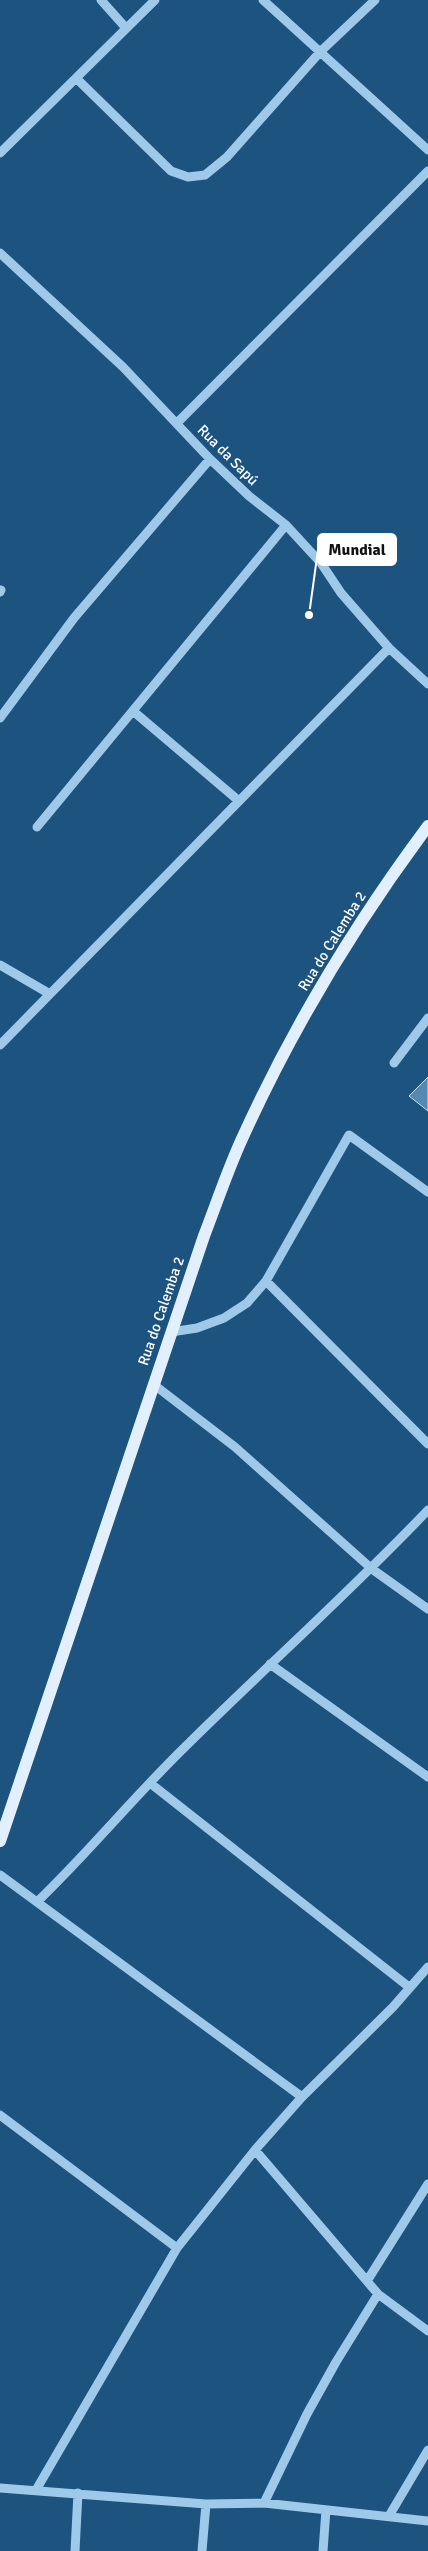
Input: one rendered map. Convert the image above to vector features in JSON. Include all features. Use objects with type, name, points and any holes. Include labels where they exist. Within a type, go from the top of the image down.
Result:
[{"type":"main road","name":"Rua do Calemba 2","points":[[0,1841],[153,1384],[204,1236],[240,1142],[294,1032],[356,928],[428,826]]},
{"type":"street","points":[[101,0],[126,28]]},
{"type":"street","points":[[0,153],[155,0]]},
{"type":"street","points":[[263,0],[428,150]]},
{"type":"street","points":[[76,78],[171,171],[188,177],[205,175],[227,157],[320,52],[375,0]]},
{"type":"street","points":[[178,423],[428,171]]},
{"type":"street","name":"Rua da Sapú","points":[[0,254],[123,367],[210,459],[249,496],[286,525],[321,563],[341,593],[389,648],[428,684]]},
{"type":"street","points":[[0,718],[74,618],[210,459]]},
{"type":"street","points":[[37,827],[286,525]]},
{"type":"street","points":[[0,1045],[389,648]]},
{"type":"street","points":[[133,711],[239,801]]},
{"type":"street","points":[[0,965],[50,994]]},
{"type":"street","points":[[394,1063],[428,1018]]},
{"type":"street","points":[[171,1332],[197,1328],[224,1318],[247,1303],[266,1281],[349,1135],[428,1192]]},
{"type":"street","points":[[266,1281],[428,1444]]},
{"type":"street","points":[[153,1384],[249,1459],[372,1569],[428,1609]]},
{"type":"street","points":[[37,1902],[72,1868],[150,1783],[270,1664],[372,1569],[428,1510]]},
{"type":"street","points":[[270,1664],[428,1777]]},
{"type":"street","points":[[150,1783],[410,1987]]},
{"type":"street","points":[[0,1875],[302,2097]]},
{"type":"street","points":[[36,2490],[177,2248],[255,2150],[302,2097],[428,1967]]},
{"type":"street","points":[[0,2116],[177,2248]]},
{"type":"street","points":[[255,2150],[378,2294],[428,2330]]},
{"type":"street","points":[[367,2281],[428,2184]]},
{"type":"street","points":[[264,2503],[307,2414],[378,2294]]},
{"type":"street","points":[[389,2516],[428,2450]]},
{"type":"street","points":[[0,2488],[206,2504],[264,2503],[428,2521]]},
{"type":"street","points":[[75,2551],[78,2493]]},
{"type":"street","points":[[202,2551],[206,2504]]},
{"type":"street","points":[[323,2551],[326,2510]]},
{"type":"building","points":[[428,1077],[428,1111],[409,1096]]},
{"type":"place","name":"Mundial","points":[[309,615]]}]
